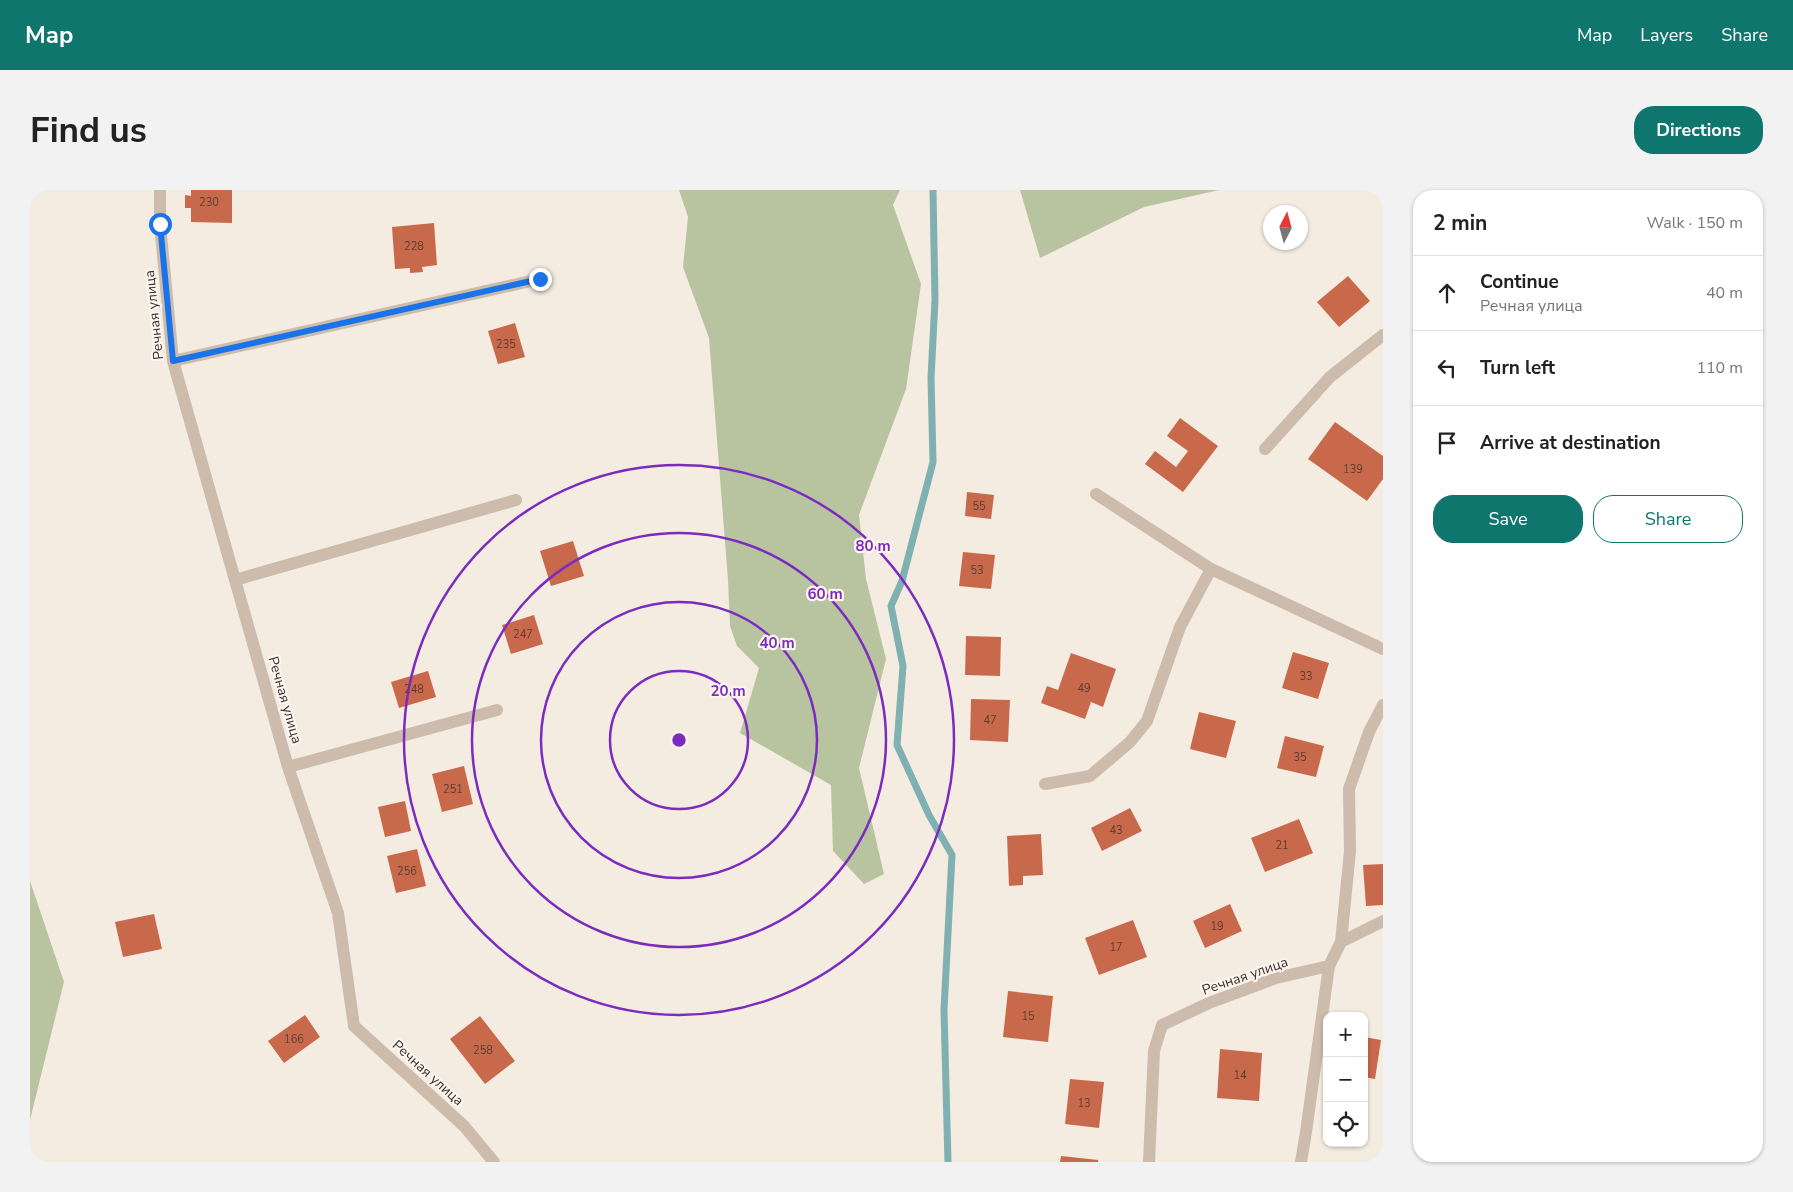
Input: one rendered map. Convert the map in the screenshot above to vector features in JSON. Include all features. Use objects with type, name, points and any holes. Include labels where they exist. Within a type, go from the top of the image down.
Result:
[{"type":"street","name":"Речная улица","points":[[160,190],[160,224],[173,361],[288,767],[338,913],[354,1026],[464,1126],[494,1162]]},
{"type":"street","points":[[173,361],[540,279]]},
{"type":"street","points":[[1265,449],[1330,377],[1383,335]]},
{"type":"street","points":[[1096,494],[1210,569],[1383,649]]},
{"type":"street","points":[[235,580],[516,500]]},
{"type":"street","points":[[1046,784],[1090,776],[1130,742],[1147,721],[1180,627],[1210,569]]},
{"type":"street","points":[[1301,1162],[1329,966],[1341,942],[1350,851],[1349,789],[1369,732],[1383,705]]},
{"type":"street","points":[[288,767],[497,710]]},
{"type":"street","points":[[1341,942],[1383,920]]},
{"type":"street","name":"Речная улица","points":[[1149,1162],[1154,1051],[1162,1025],[1208,1003],[1276,978],[1329,966]]},
{"type":"green space","points":[[679,190],[900,190],[893,205],[921,284],[906,389],[859,515],[866,579],[886,659],[859,768],[884,874],[864,884],[833,851],[831,785],[740,733],[759,668],[737,646],[730,626],[709,338],[683,267],[688,217]]},
{"type":"green space","points":[[1020,190],[1219,190],[1144,207],[1040,258]]},
{"type":"green space","points":[[30,881],[64,982],[30,1120]]},
{"type":"building","points":[[191,190],[232,190],[232,223],[191,222],[191,208],[185,208],[185,195],[191,196]]},
{"type":"building","points":[[434,223],[437,265],[422,267],[423,272],[410,273],[410,268],[395,269],[392,227]]},
{"type":"building","points":[[1348,276],[1370,301],[1339,327],[1317,302]]},
{"type":"building","points":[[515,323],[525,357],[498,364],[488,331]]},
{"type":"building","points":[[1180,418],[1218,446],[1183,492],[1145,464],[1155,451],[1176,467],[1188,451],[1167,436]]},
{"type":"building","points":[[1335,422],[1383,456],[1383,479],[1367,501],[1308,459]]},
{"type":"building","points":[[967,492],[994,495],[991,519],[965,516]]},
{"type":"building","points":[[573,541],[584,576],[551,586],[540,551]]},
{"type":"building","points":[[963,552],[995,555],[991,589],[959,586]]},
{"type":"building","points":[[534,615],[543,644],[511,654],[502,625]]},
{"type":"building","points":[[966,636],[1001,637],[1000,676],[965,675]]},
{"type":"building","points":[[1293,652],[1329,663],[1318,699],[1282,688]]},
{"type":"building","points":[[1071,653],[1116,669],[1103,707],[1091,702],[1085,719],[1041,703],[1047,686],[1058,690]]},
{"type":"building","points":[[428,671],[436,697],[399,708],[391,682]]},
{"type":"building","points":[[971,699],[1010,700],[1008,742],[970,740]]},
{"type":"building","points":[[1199,712],[1236,721],[1226,758],[1190,749]]},
{"type":"building","points":[[1285,736],[1324,746],[1316,777],[1277,768]]},
{"type":"building","points":[[464,766],[473,804],[442,812],[432,774]]},
{"type":"building","points":[[405,801],[411,831],[385,837],[378,807]]},
{"type":"building","points":[[1130,808],[1142,831],[1102,851],[1091,828]]},
{"type":"building","points":[[1299,819],[1313,853],[1265,872],[1251,838]]},
{"type":"building","points":[[1041,834],[1043,875],[1023,876],[1023,885],[1009,886],[1007,836]]},
{"type":"building","points":[[417,849],[426,886],[396,893],[387,856]]},
{"type":"building","points":[[1383,864],[1383,905],[1366,906],[1363,865]]},
{"type":"building","points":[[1230,904],[1242,931],[1205,948],[1193,921]]},
{"type":"building","points":[[154,914],[162,949],[123,957],[115,922]]},
{"type":"building","points":[[1133,920],[1147,957],[1099,975],[1085,938]]},
{"type":"building","points":[[1008,991],[1053,996],[1048,1042],[1003,1037]]},
{"type":"building","points":[[305,1015],[320,1037],[284,1063],[268,1041]]},
{"type":"building","points":[[480,1016],[515,1061],[485,1084],[450,1039]]},
{"type":"building","points":[[1368,1038],[1381,1040],[1375,1079],[1368,1078]]},
{"type":"building","points":[[1220,1049],[1262,1053],[1259,1101],[1217,1098]]},
{"type":"building","points":[[1070,1079],[1104,1082],[1099,1128],[1065,1124]]},
{"type":"building","points":[[1061,1156],[1098,1160],[1098,1162],[1060,1162]]},
{"type":"waterway","points":[[933,190],[935,300],[931,378],[933,462],[902,581],[891,606],[903,666],[897,745],[929,815],[952,855],[944,1010],[948,1162]]},
{"type":"route","points":[[160,224],[173,361],[540,279]]}]
